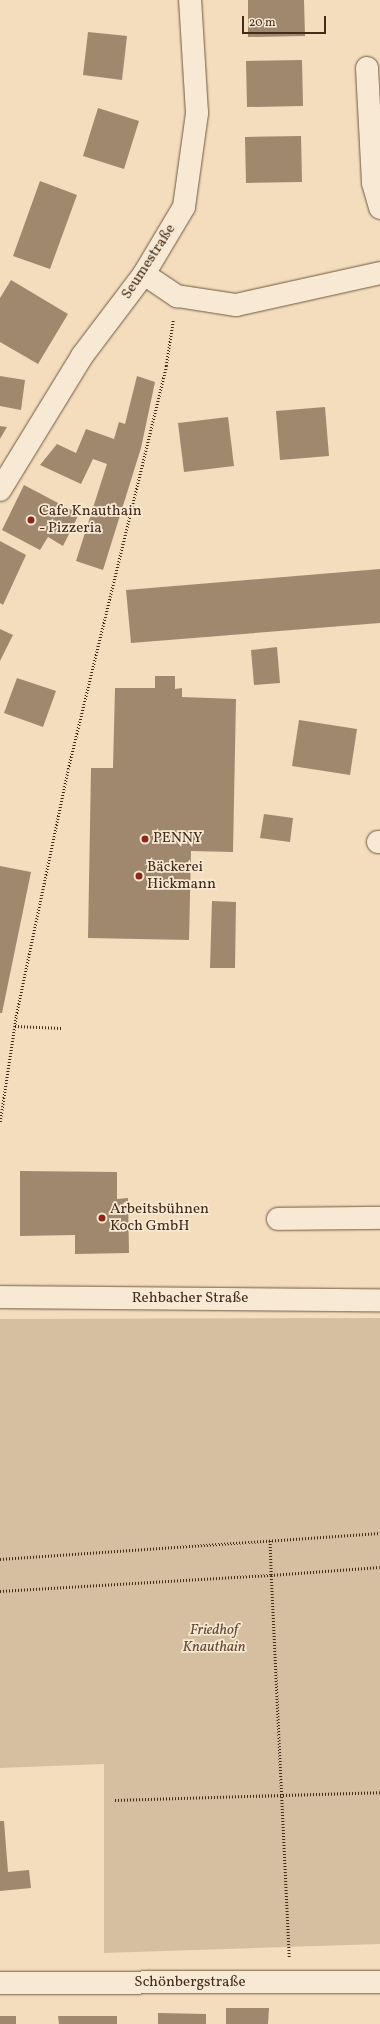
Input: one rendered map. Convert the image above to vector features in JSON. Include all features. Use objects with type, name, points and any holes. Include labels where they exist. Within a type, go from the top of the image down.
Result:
[{"type":"street","name":"Seumestraße","points":[[0,490],[82,356],[144,274],[184,206],[197,113],[190,0]]},
{"type":"street","points":[[367,68],[373,183],[380,208]]},
{"type":"street","points":[[144,274],[177,296],[236,305],[380,273]]},
{"type":"street","points":[[278,1219],[380,1218]]},
{"type":"street","name":"Rehbacher Straße","points":[[0,1297],[380,1300]]},
{"type":"street","name":"Schönbergstraße","points":[[0,1983],[380,1982]]},
{"type":"path","points":[[0,1122],[14,1026],[68,769],[166,366],[177,296]]},
{"type":"path","points":[[14,1026],[62,1028]]},
{"type":"path","points":[[0,1559],[380,1533]]},
{"type":"path","points":[[270,1540],[290,1982]]},
{"type":"path","points":[[0,1591],[380,1567]]},
{"type":"path","points":[[115,1800],[380,1792]]},
{"type":"green space","name":"Friedhof Knauthain","points":[[380,1318],[380,1944],[104,1953],[104,1764],[0,1768],[0,1319]]},
{"type":"building","points":[[248,0],[304,0],[305,36],[248,37]]},
{"type":"building","points":[[88,32],[127,36],[122,80],[83,75]]},
{"type":"building","points":[[302,60],[303,106],[247,107],[246,61]]},
{"type":"building","points":[[98,108],[139,121],[124,169],[83,156]]},
{"type":"building","points":[[301,136],[302,182],[246,183],[245,137]]},
{"type":"building","points":[[40,181],[77,195],[50,269],[13,256]]},
{"type":"building","points":[[11,280],[68,314],[38,364],[0,342],[0,298]]},
{"type":"building","points":[[0,376],[25,380],[21,410],[0,406]]},
{"type":"building","points":[[137,376],[155,382],[141,448],[103,570],[76,561],[107,464],[93,459],[81,484],[40,465],[57,444],[76,453],[86,429],[114,439],[119,422],[125,424]]},
{"type":"building","points":[[325,407],[329,456],[280,460],[276,411]]},
{"type":"building","points":[[228,417],[234,466],[184,472],[178,423]]},
{"type":"building","points":[[0,426],[7,427],[0,439]]},
{"type":"building","points":[[24,485],[79,514],[63,546],[48,537],[40,550],[2,530]]},
{"type":"building","points":[[0,541],[26,555],[3,605],[0,603]]},
{"type":"building","points":[[380,569],[380,623],[131,643],[126,590]]},
{"type":"building","points":[[0,629],[13,635],[0,661]]},
{"type":"building","points":[[277,647],[280,683],[254,685],[251,650]]},
{"type":"building","points":[[155,676],[175,676],[175,689],[182,688],[182,697],[236,699],[233,852],[191,851],[189,940],[88,938],[91,768],[113,768],[115,688],[155,688]]},
{"type":"building","points":[[17,678],[56,691],[43,727],[4,713]]},
{"type":"building","points":[[299,720],[357,729],[350,775],[292,766]]},
{"type":"building","points":[[264,814],[293,818],[290,842],[260,838]]},
{"type":"building","points":[[0,866],[31,872],[2,1013],[0,1013]]},
{"type":"building","points":[[212,901],[236,902],[235,968],[210,968]]},
{"type":"building","points":[[20,1171],[117,1172],[117,1199],[128,1198],[129,1253],[75,1254],[75,1235],[20,1236]]},
{"type":"building","points":[[0,1821],[4,1821],[8,1872],[29,1870],[31,1888],[0,1891]]},
{"type":"building","points":[[226,2008],[269,2008],[268,2024],[226,2024]]},
{"type":"building","points":[[158,2013],[206,2014],[206,2024],[158,2024]]},
{"type":"building","points":[[0,2016],[16,2016],[16,2024],[0,2024]]},
{"type":"building","points":[[58,2016],[117,2016],[117,2024],[59,2024]]},
{"type":"place","name":"Cafe Knauthain - Pizzeria","points":[[31,520]]},
{"type":"place","name":"PENNY","points":[[145,839]]},
{"type":"place","name":"Bäckerei Hickmann","points":[[139,876]]},
{"type":"place","name":"Arbeitsbühnen Koch GmbH","points":[[102,1218]]}]
